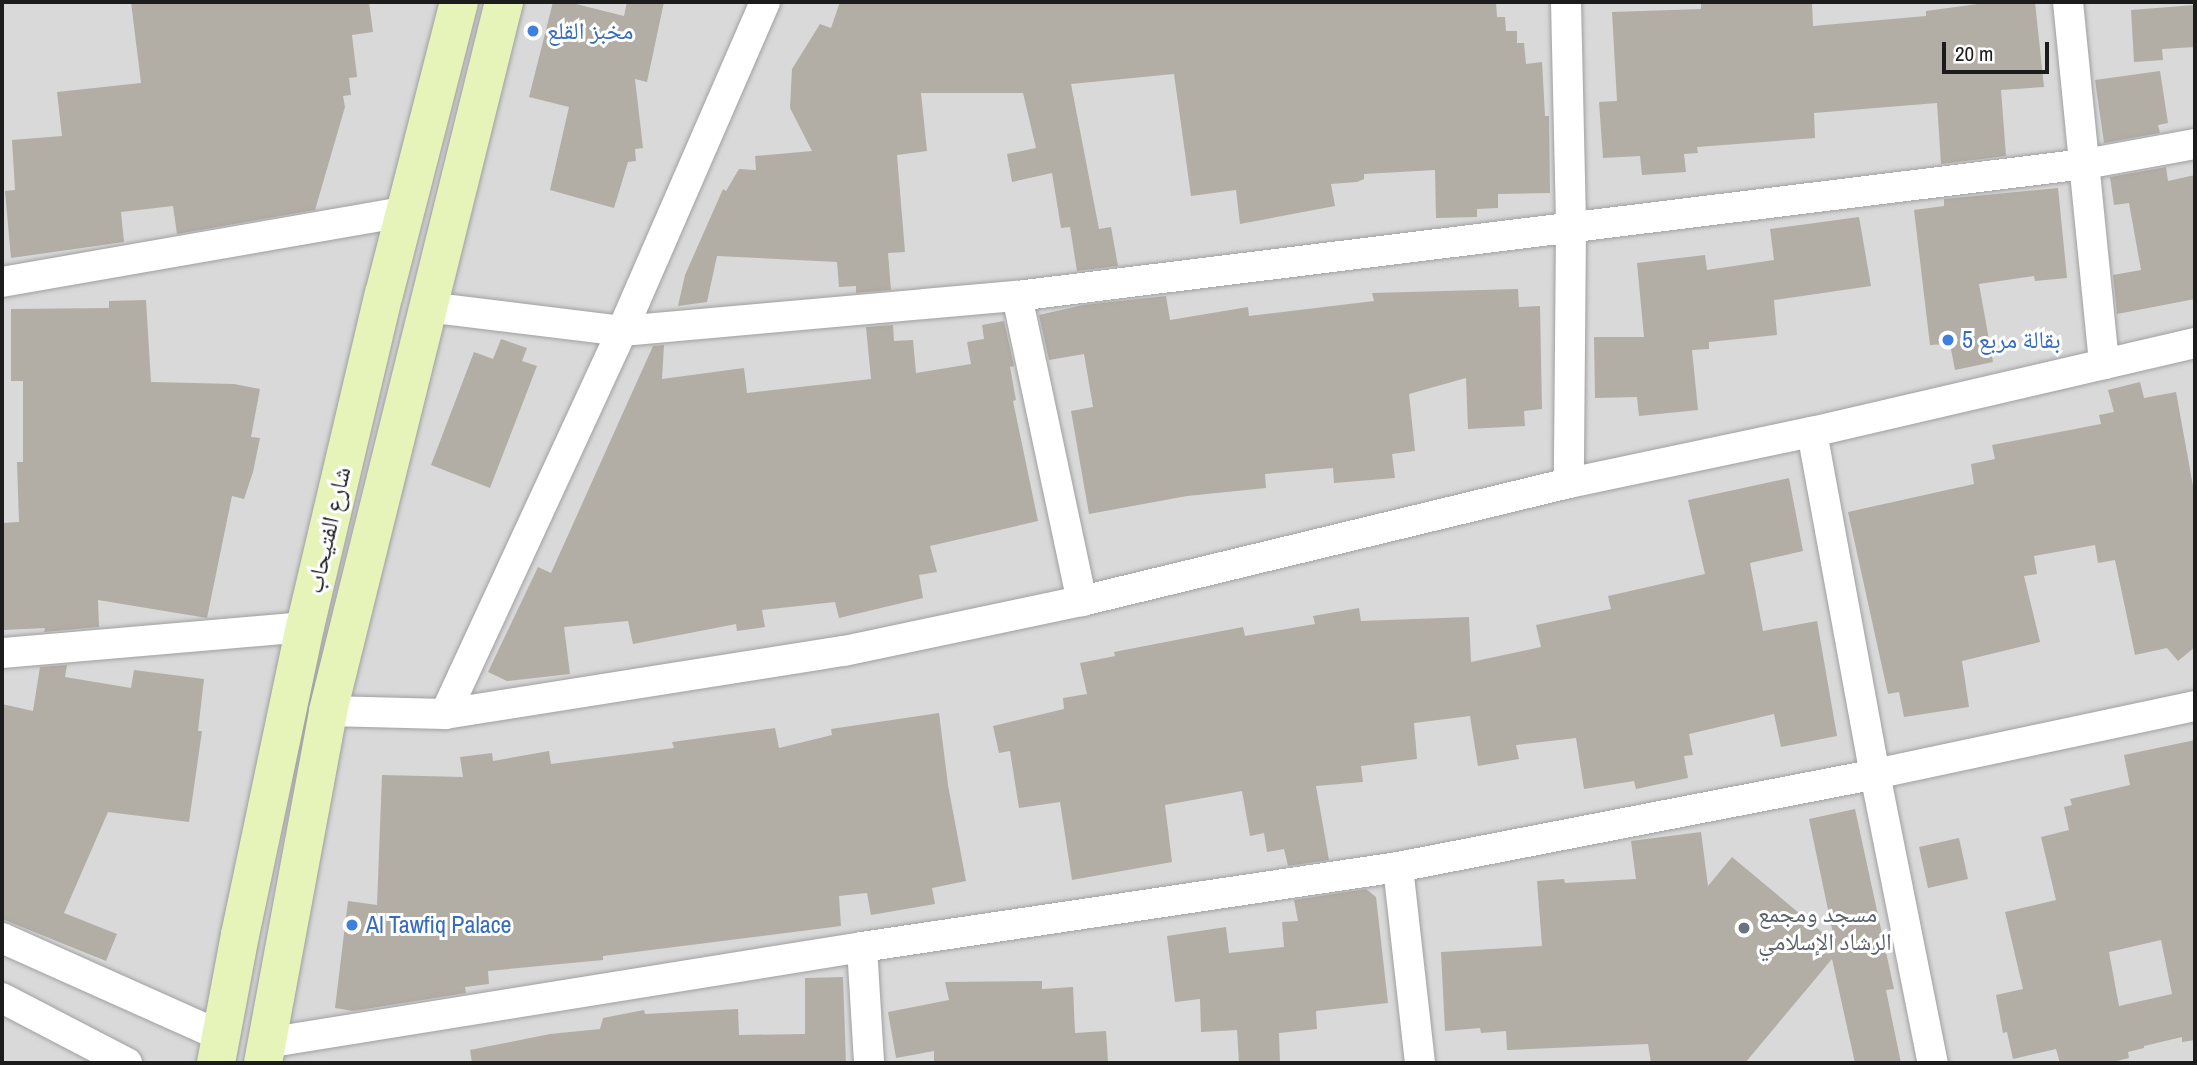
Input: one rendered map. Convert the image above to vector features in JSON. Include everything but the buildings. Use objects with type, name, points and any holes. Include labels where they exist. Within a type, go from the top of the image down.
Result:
[{"type":"main road","name":"شارع الفتيحاب","points":[[218,1050],[305,627],[405,212],[459,2]]},
{"type":"main road","name":"شارع الفتيحاب","points":[[264,1053],[328,711],[504,2]]},
{"type":"street","points":[[445,714],[622,331],[765,2]]},
{"type":"street","points":[[1566,2],[1571,229],[1569,483]]},
{"type":"street","points":[[2068,2],[2104,364]]},
{"type":"street","points":[[427,307],[622,331],[1017,296],[2085,164],[2195,144]]},
{"type":"street","points":[[2,282],[405,212]]},
{"type":"street","points":[[1017,296],[1082,601]]},
{"type":"street","points":[[328,711],[445,714],[844,651],[1082,601],[1569,483],[1812,432],[2195,343]]},
{"type":"street","points":[[1812,432],[1875,774],[1933,1063]]},
{"type":"street","points":[[2,653],[305,627]]},
{"type":"street","points":[[264,1053],[862,947],[1398,867],[1875,774],[2195,706]]},
{"type":"street","points":[[1398,867],[1420,1063]]},
{"type":"street","points":[[2,938],[218,1050]]},
{"type":"street","points":[[862,947],[869,1063]]},
{"type":"street","points":[[2,998],[127,1063]]},
{"type":"shaded area","points":[[2,2],[2195,2],[2195,1063],[2,1063]]},
{"type":"place","name":"مخبز القلع","points":[[533,31]]},
{"type":"place","name":"بقالة مربع 5","points":[[1948,340]]},
{"type":"place","name":"Al Tawfiq Palace","points":[[352,925]]},
{"type":"place","name":"مسجد ومجمع الرشاد الإسلامي","points":[[1744,928]]}]
